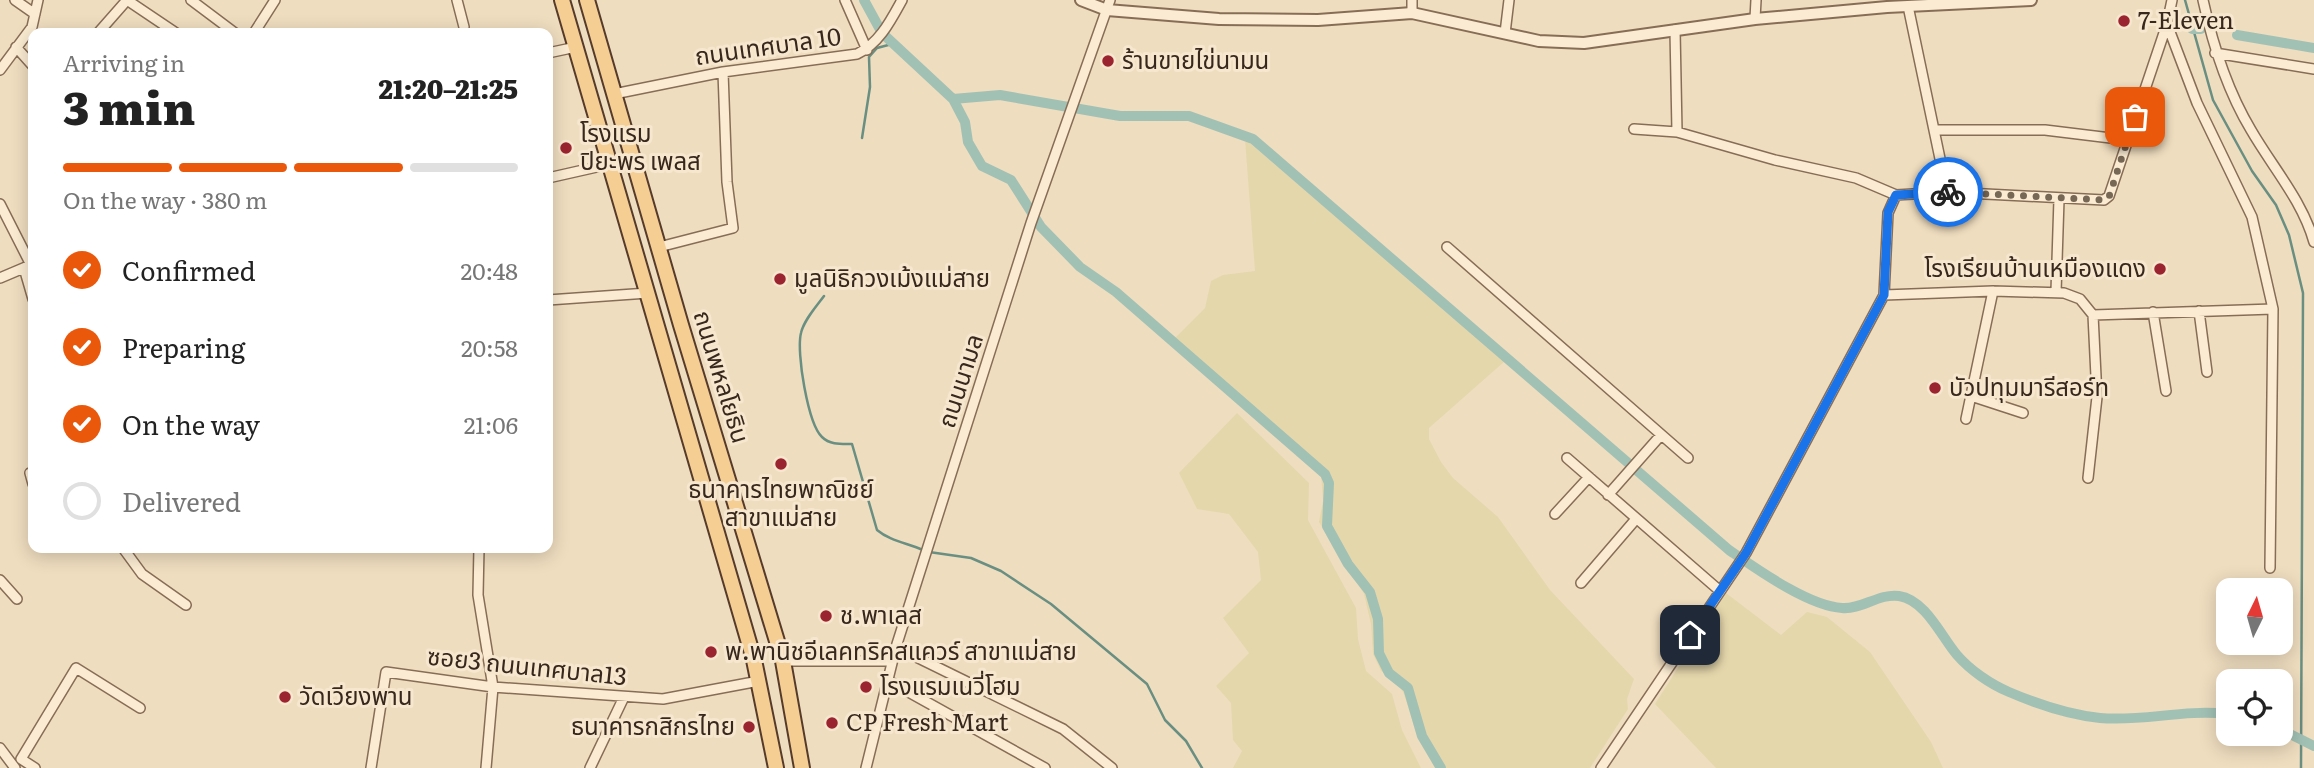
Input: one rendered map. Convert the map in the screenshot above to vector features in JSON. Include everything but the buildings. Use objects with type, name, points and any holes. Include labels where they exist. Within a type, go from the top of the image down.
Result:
[{"type":"main road","name":"ถนนพหลโยธิน","points":[[562,0],[759,681],[776,768]]},
{"type":"main road","name":"ถนนพหลโยธิน","points":[[587,0],[783,661],[802,768]]},
{"type":"main road","points":[[637,253],[659,247]]},
{"type":"main road","points":[[648,293],[670,287]]},
{"type":"street","points":[[15,0],[35,14]]},
{"type":"street","points":[[32,28],[38,0]]},
{"type":"street","points":[[102,28],[127,0],[169,28]]},
{"type":"street","points":[[191,0],[228,28]]},
{"type":"street","points":[[257,28],[275,0]]},
{"type":"street","points":[[457,0],[464,27]]},
{"type":"street","points":[[845,0],[870,46]]},
{"type":"street","name":"ถนนเทศบาล 10","points":[[614,94],[723,72],[857,54],[870,46],[880,35],[902,0]]},
{"type":"street","points":[[1081,0],[1220,19],[1318,20],[1412,13],[1539,41],[1584,43],[1887,4],[1908,6],[2031,0]]},
{"type":"street","points":[[1412,0],[1412,13]]},
{"type":"street","points":[[1505,33],[1509,0]]},
{"type":"street","points":[[1755,19],[1756,0]]},
{"type":"street","points":[[1633,129],[1677,132],[1775,160],[1856,178],[1896,195],[1947,192],[2094,202],[2109,197],[2167,24],[2172,0]]},
{"type":"street","points":[[2203,0],[2215,53],[2250,129],[2301,207],[2314,240]]},
{"type":"street","name":"ถนนนามล","points":[[866,768],[896,647],[1031,223],[1070,105],[1109,5]]},
{"type":"street","points":[[1908,6],[1947,192]]},
{"type":"street","points":[[2167,24],[2197,103],[2252,217],[2273,309],[2270,568]]},
{"type":"street","points":[[1675,30],[1677,132]]},
{"type":"street","points":[[0,70],[28,33]]},
{"type":"street","points":[[16,47],[28,60]]},
{"type":"street","points":[[553,52],[576,47]]},
{"type":"street","points":[[2215,53],[2314,69]]},
{"type":"street","points":[[659,247],[733,228],[727,182],[723,72]]},
{"type":"street","points":[[1935,130],[2045,130],[2127,139]]},
{"type":"street","points":[[553,176],[610,164]]},
{"type":"street","points":[[1601,768],[1746,553],[1884,295],[1888,212],[1896,195]]},
{"type":"street","points":[[2056,292],[2059,199]]},
{"type":"street","points":[[0,204],[28,264]]},
{"type":"street","points":[[1447,247],[1688,458]]},
{"type":"street","points":[[0,278],[28,266]]},
{"type":"street","points":[[1966,419],[1993,291]]},
{"type":"street","points":[[1884,295],[2056,292],[2080,299],[2093,315],[2097,397],[2088,478]]},
{"type":"street","points":[[553,300],[648,293]]},
{"type":"street","points":[[2093,315],[2273,309]]},
{"type":"street","points":[[2199,311],[2207,372]]},
{"type":"street","points":[[2153,312],[2165,391]]},
{"type":"street","points":[[1970,396],[2023,413]]},
{"type":"street","points":[[1608,495],[1661,435]]},
{"type":"street","points":[[1567,458],[1720,591]]},
{"type":"street","points":[[1555,514],[1589,477]]},
{"type":"street","points":[[1581,583],[1636,519]]},
{"type":"street","points":[[127,553],[142,574],[186,605]]},
{"type":"street","points":[[479,553],[478,595],[493,687],[486,768]]},
{"type":"street","points":[[0,580],[17,599]]},
{"type":"street","points":[[896,647],[1063,729],[1112,768]]},
{"type":"street","points":[[783,661],[892,661]]},
{"type":"street","points":[[35,768],[21,759],[76,668],[140,708]]},
{"type":"street","name":"ซอย3 ถนนเทศบาล13","points":[[370,768],[386,672],[493,687],[663,699],[759,681]]},
{"type":"street","points":[[887,680],[1045,768]]},
{"type":"street","points":[[590,768],[624,697]]},
{"type":"street","points":[[0,748],[15,768]]},
{"type":"shaded area","points":[[1245,139],[1505,361],[1429,428],[1429,439],[1453,478],[1498,517],[1550,590],[1634,679],[1627,699],[1628,709],[1590,768],[1435,768],[1418,738],[1404,694],[1395,678],[1381,671],[1373,654],[1371,624],[1364,594],[1319,522],[1323,501],[1321,473],[1254,408],[1174,339],[1205,308],[1211,281],[1223,275],[1255,271]]},
{"type":"shaded area","points":[[1237,413],[1309,483],[1308,520],[1356,608],[1358,639],[1366,671],[1392,694],[1402,730],[1421,768],[1233,768],[1242,751],[1233,740],[1231,703],[1216,686],[1249,653],[1223,618],[1261,580],[1258,552],[1229,514],[1197,509],[1179,473]]},
{"type":"shaded area","points":[[1726,593],[1781,635],[1807,612],[1827,617],[1870,652],[1931,742],[1943,768],[1716,768],[1655,704]]},
{"type":"waterway","points":[[864,0],[882,33],[953,99],[965,122],[968,142],[982,166],[1011,180],[1041,227],[1080,267],[1116,292],[1325,474],[1329,483],[1327,526],[1348,564],[1370,592],[1378,619],[1379,653],[1389,673],[1408,688],[1422,736],[1441,768]]},
{"type":"waterway","points":[[2185,0],[2213,100],[2252,171],[2276,205],[2289,235],[2303,293],[2301,768]]},
{"type":"waterway","points":[[2192,29],[2201,29]]},
{"type":"waterway","points":[[2237,35],[2314,48]]},
{"type":"waterway","points":[[862,138],[870,87],[869,57],[877,48],[892,44]]},
{"type":"waterway","points":[[953,99],[1000,95],[1120,116],[1189,116],[1253,139],[1729,550],[1783,585],[1814,601],[1842,608],[1856,607],[1892,596],[1909,599],[1925,612],[1957,655],[1974,671],[2002,689],[2054,708],[2089,717],[2116,719],[2216,713]]},
{"type":"waterway","points":[[824,296],[805,323],[800,342],[804,387],[812,418],[825,440],[836,444],[852,444],[877,530],[923,550]]},
{"type":"waterway","points":[[929,552],[971,558],[1001,571],[1051,604],[1147,684],[1165,720],[1186,741],[1202,768]]},
{"type":"waterway","points":[[2293,736],[2314,746]]},
{"type":"way so far","points":[[1948,192],[2094,202],[2104,200],[2109,197],[2135,117]]},
{"type":"place","name":"7-Eleven","points":[[2124,21]]},
{"type":"place","name":"ร้านขายไข่นามน","points":[[1108,61]]},
{"type":"place","name":"โรงแรม ปิยะพร เพลส","points":[[566,148]]},
{"type":"place","name":"โรงเรียนบ้านเหมืองแดง","points":[[2160,269]]},
{"type":"place","name":"มูลนิธิกวงเม้งแม่สาย","points":[[780,279]]},
{"type":"place","name":"บัวปทุมมารีสอร์ท","points":[[1935,388]]},
{"type":"place","name":"ธนาคารไทยพาณิชย์ สาขาแม่สาย","points":[[781,464]]},
{"type":"place","name":"ช.พาเลส","points":[[826,616]]},
{"type":"place","name":"พ.พานิชอีเลคทริคสแควร์ สาขาแม่สาย","points":[[711,652]]},
{"type":"place","name":"โรงแรมเนวี่โฮม","points":[[866,687]]},
{"type":"place","name":"วัดเวียงพาน","points":[[285,697]]},
{"type":"place","name":"CP Fresh Mart","points":[[832,723]]},
{"type":"place","name":"ธนาคารกสิกรไทย","points":[[749,727]]},
{"type":"route","points":[[1690,635],[1746,553],[1884,295],[1888,212],[1896,195],[1948,192]]}]
